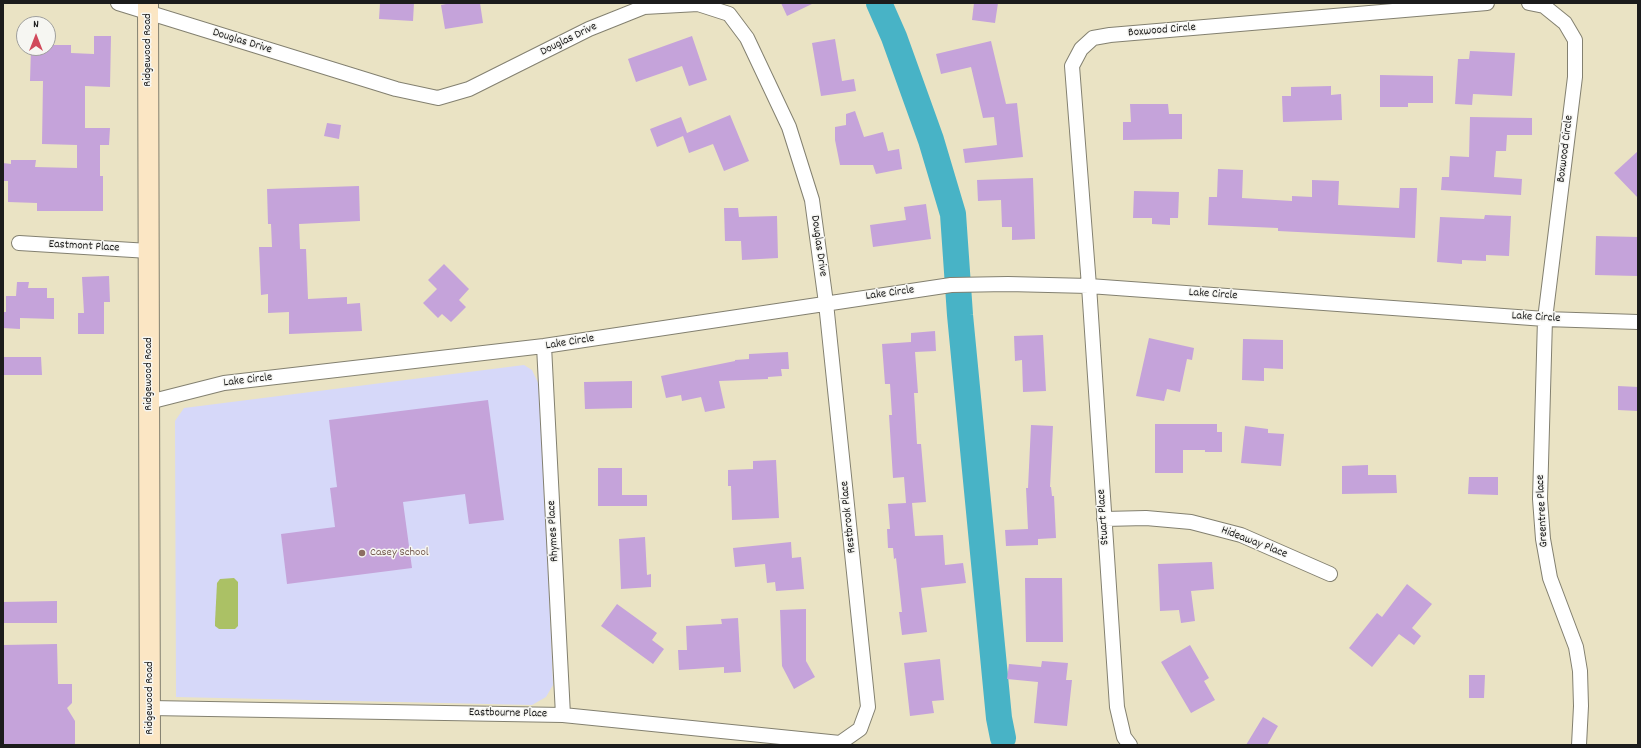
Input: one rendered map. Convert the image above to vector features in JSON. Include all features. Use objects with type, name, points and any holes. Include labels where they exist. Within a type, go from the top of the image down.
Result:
[{"type":"street","name":"Douglas Drive","points":[[118,3],[148,8],[396,89],[438,98],[469,89],[589,29],[644,7],[698,4],[729,14],[747,38],[789,127],[812,200],[826,303]]},
{"type":"street","name":"Boxwood Circle","points":[[1089,286],[1072,66],[1081,49],[1093,38],[1110,35],[1487,3]]},
{"type":"street","name":"Boxwood Circle","points":[[1529,3],[1544,6],[1565,23],[1575,40],[1574,77],[1545,319]]},
{"type":"street","name":"Ridgewood Road","points":[[148,8],[150,251],[150,745]]},
{"type":"street","name":"Eastmont Place","points":[[19,243],[150,251]]},
{"type":"street","name":"Lake Circle","points":[[149,402],[224,383],[544,346],[951,285],[1089,286],[1545,319],[1638,322]]},
{"type":"street","name":"Stuart Place","points":[[1089,286],[1117,707],[1124,736],[1130,745]]},
{"type":"street","name":"Restbrook Place","points":[[826,303],[868,708],[860,729]]},
{"type":"street","name":"Greentree Place","points":[[1545,319],[1540,499],[1543,539],[1550,578],[1576,647],[1580,671],[1581,706],[1579,745]]},
{"type":"street","name":"Rhymes Place","points":[[544,346],[563,715]]},
{"type":"street","name":"Hideaway Place","points":[[1104,519],[1146,518],[1191,522],[1241,535],[1330,574]]},
{"type":"street","name":"Eastbourne Place","points":[[150,708],[563,715],[840,743],[860,729]]},
{"type":"shaded area","name":"Casey School","points":[[524,365],[532,370],[541,389],[553,685],[546,697],[532,705],[176,697],[175,421],[184,408]]},
{"type":"green space","points":[[234,578],[238,582],[238,626],[235,629],[219,629],[215,626],[217,583],[220,579]]},
{"type":"building","points":[[380,3],[414,3],[413,21],[379,19]]},
{"type":"building","points":[[451,3],[480,3],[483,23],[445,29],[441,5]]},
{"type":"building","points":[[781,3],[814,3],[787,16]]},
{"type":"building","points":[[974,3],[998,3],[995,23],[972,20]]},
{"type":"building","points":[[94,36],[111,36],[110,87],[85,86],[85,128],[110,128],[109,145],[100,145],[100,176],[103,176],[103,211],[37,211],[37,203],[8,202],[8,181],[3,181],[3,163],[11,164],[11,160],[36,160],[35,167],[77,168],[77,145],[42,144],[43,81],[30,81],[31,56],[56,56],[56,45],[71,45],[71,53],[94,54]]},
{"type":"building","points":[[692,36],[707,80],[689,86],[682,66],[636,82],[628,59]]},
{"type":"building","points":[[835,39],[842,81],[854,79],[856,91],[821,96],[812,43]]},
{"type":"building","points":[[991,41],[1006,104],[1017,103],[1023,157],[965,163],[963,149],[997,145],[994,117],[983,118],[971,67],[941,74],[936,54]]},
{"type":"building","points":[[1470,51],[1515,53],[1512,96],[1473,94],[1472,105],[1455,104],[1458,59],[1469,59]]},
{"type":"building","points":[[1380,75],[1433,76],[1433,103],[1408,103],[1408,107],[1380,107]]},
{"type":"building","points":[[1331,86],[1331,95],[1341,94],[1342,120],[1283,122],[1282,96],[1291,96],[1291,87]]},
{"type":"building","points":[[1130,104],[1168,104],[1169,114],[1182,114],[1182,139],[1123,140],[1123,122],[1131,122]]},
{"type":"building","points":[[855,111],[864,137],[883,132],[888,151],[899,149],[902,169],[876,174],[873,165],[840,165],[835,140],[835,127],[846,125],[846,114]]},
{"type":"building","points":[[730,115],[749,161],[724,171],[713,144],[689,153],[683,136],[657,147],[650,129],[681,117],[687,133]]},
{"type":"building","points":[[1470,117],[1532,118],[1532,135],[1507,135],[1506,151],[1496,151],[1494,177],[1522,179],[1521,195],[1441,190],[1442,177],[1449,177],[1450,156],[1469,157]]},
{"type":"building","points":[[327,123],[341,125],[339,139],[324,136]]},
{"type":"building","points":[[1638,151],[1638,198],[1614,173]]},
{"type":"building","points":[[1218,169],[1243,170],[1242,198],[1292,201],[1292,196],[1312,197],[1312,180],[1339,181],[1338,205],[1399,208],[1400,188],[1417,188],[1415,238],[1278,231],[1278,228],[1208,225],[1209,197],[1217,197]]},
{"type":"building","points":[[1033,178],[1035,239],[1012,240],[1012,227],[1002,227],[1001,200],[978,201],[977,180]]},
{"type":"building","points":[[359,186],[360,221],[299,224],[300,249],[306,249],[308,299],[347,297],[347,304],[360,303],[362,331],[289,334],[289,312],[268,313],[268,294],[261,295],[259,247],[272,247],[271,224],[268,224],[267,189]]},
{"type":"building","points":[[1134,191],[1179,192],[1178,218],[1170,218],[1170,225],[1152,224],[1152,218],[1133,218]]},
{"type":"building","points":[[926,204],[931,239],[873,247],[870,225],[906,220],[904,207]]},
{"type":"building","points":[[724,208],[738,208],[739,217],[777,216],[778,258],[742,260],[741,241],[725,241]]},
{"type":"building","points":[[1485,215],[1511,216],[1509,256],[1486,255],[1486,261],[1462,260],[1462,264],[1437,262],[1440,217],[1484,219]]},
{"type":"building","points":[[1596,236],[1638,237],[1637,276],[1595,275]]},
{"type":"building","points":[[444,264],[469,289],[459,300],[466,307],[451,322],[442,314],[438,318],[423,303],[437,289],[428,280]]},
{"type":"building","points":[[109,276],[110,302],[104,302],[104,334],[78,334],[78,313],[84,313],[82,277]]},
{"type":"building","points":[[17,282],[29,282],[28,288],[47,288],[47,298],[54,298],[54,319],[20,318],[20,329],[3,328],[3,312],[6,312],[6,296],[16,296]]},
{"type":"building","points":[[935,331],[936,351],[915,352],[918,393],[914,393],[917,444],[921,444],[926,502],[912,503],[915,536],[943,535],[945,565],[963,563],[966,583],[921,588],[927,632],[902,635],[899,612],[902,612],[896,558],[894,559],[893,548],[888,548],[887,529],[890,529],[888,504],[906,503],[904,477],[893,478],[889,415],[892,415],[890,384],[885,384],[882,344],[911,342],[911,333]]},
{"type":"building","points":[[1043,335],[1046,391],[1023,392],[1022,360],[1015,361],[1014,336]]},
{"type":"building","points":[[1149,338],[1194,348],[1192,360],[1187,359],[1180,392],[1167,389],[1164,401],[1136,396]]},
{"type":"building","points":[[1243,339],[1283,340],[1283,369],[1264,368],[1264,381],[1242,380]]},
{"type":"building","points":[[788,352],[789,369],[781,369],[782,376],[768,377],[768,379],[719,381],[725,408],[705,412],[701,397],[682,401],[681,395],[666,398],[661,376],[735,360],[749,359],[749,354]]},
{"type":"building","points":[[3,357],[41,357],[42,375],[3,375]]},
{"type":"building","points":[[632,381],[632,408],[585,409],[584,382]]},
{"type":"building","points":[[1618,386],[1638,387],[1638,411],[1618,410]]},
{"type":"building","points":[[488,400],[504,520],[469,524],[465,494],[403,502],[412,568],[287,584],[281,534],[335,527],[330,488],[337,487],[329,420]]},
{"type":"building","points":[[1155,424],[1217,424],[1217,432],[1222,432],[1222,452],[1183,450],[1183,473],[1155,473]]},
{"type":"building","points":[[1031,425],[1053,426],[1050,487],[1052,496],[1054,496],[1056,538],[1038,539],[1038,545],[1006,546],[1005,530],[1028,529],[1026,488],[1028,488]]},
{"type":"building","points":[[1245,426],[1268,429],[1268,433],[1284,434],[1281,466],[1241,463]]},
{"type":"building","points":[[776,460],[779,518],[732,520],[731,486],[728,486],[728,470],[753,469],[753,461]]},
{"type":"building","points":[[1368,465],[1368,475],[1396,475],[1397,493],[1342,494],[1342,466]]},
{"type":"building","points":[[598,468],[622,468],[622,495],[647,495],[647,506],[598,506]]},
{"type":"building","points":[[1469,477],[1498,477],[1498,495],[1468,494]]},
{"type":"building","points":[[645,537],[647,575],[651,574],[651,587],[621,589],[619,539]]},
{"type":"building","points":[[791,542],[792,558],[801,557],[804,589],[776,591],[775,582],[767,583],[765,564],[735,567],[733,548]]},
{"type":"building","points":[[1212,562],[1214,589],[1191,591],[1195,621],[1181,623],[1179,610],[1160,611],[1158,564]]},
{"type":"building","points":[[1025,578],[1062,578],[1063,642],[1026,642]]},
{"type":"building","points":[[1407,584],[1432,604],[1412,628],[1421,636],[1414,645],[1399,634],[1372,667],[1349,648],[1377,613],[1382,617]]},
{"type":"building","points":[[57,601],[57,623],[3,623],[3,602]]},
{"type":"building","points":[[617,604],[657,633],[652,640],[664,649],[653,664],[601,626]]},
{"type":"building","points":[[806,609],[806,661],[815,677],[794,689],[782,666],[780,610]]},
{"type":"building","points":[[738,618],[741,672],[724,673],[724,667],[679,670],[678,650],[687,650],[686,626],[722,624],[721,619]]},
{"type":"building","points":[[57,644],[58,684],[72,684],[72,703],[67,708],[75,721],[75,745],[3,745],[3,645]]},
{"type":"building","points":[[1190,645],[1209,678],[1204,681],[1215,700],[1191,713],[1161,662]]},
{"type":"building","points":[[940,659],[944,700],[932,701],[934,713],[910,716],[904,663]]},
{"type":"building","points":[[1042,661],[1068,663],[1066,680],[1072,680],[1067,726],[1034,723],[1038,682],[1007,679],[1009,664],[1041,667]]},
{"type":"building","points":[[1469,675],[1485,675],[1484,698],[1469,698]]},
{"type":"building","points":[[1263,717],[1278,726],[1267,745],[1246,745]]},
{"type":"waterway","points":[[879,3],[894,37],[931,140],[953,214],[960,315],[999,718],[1003,738]]},
{"type":"place","name":"Casey School","points":[[362,553]]}]
